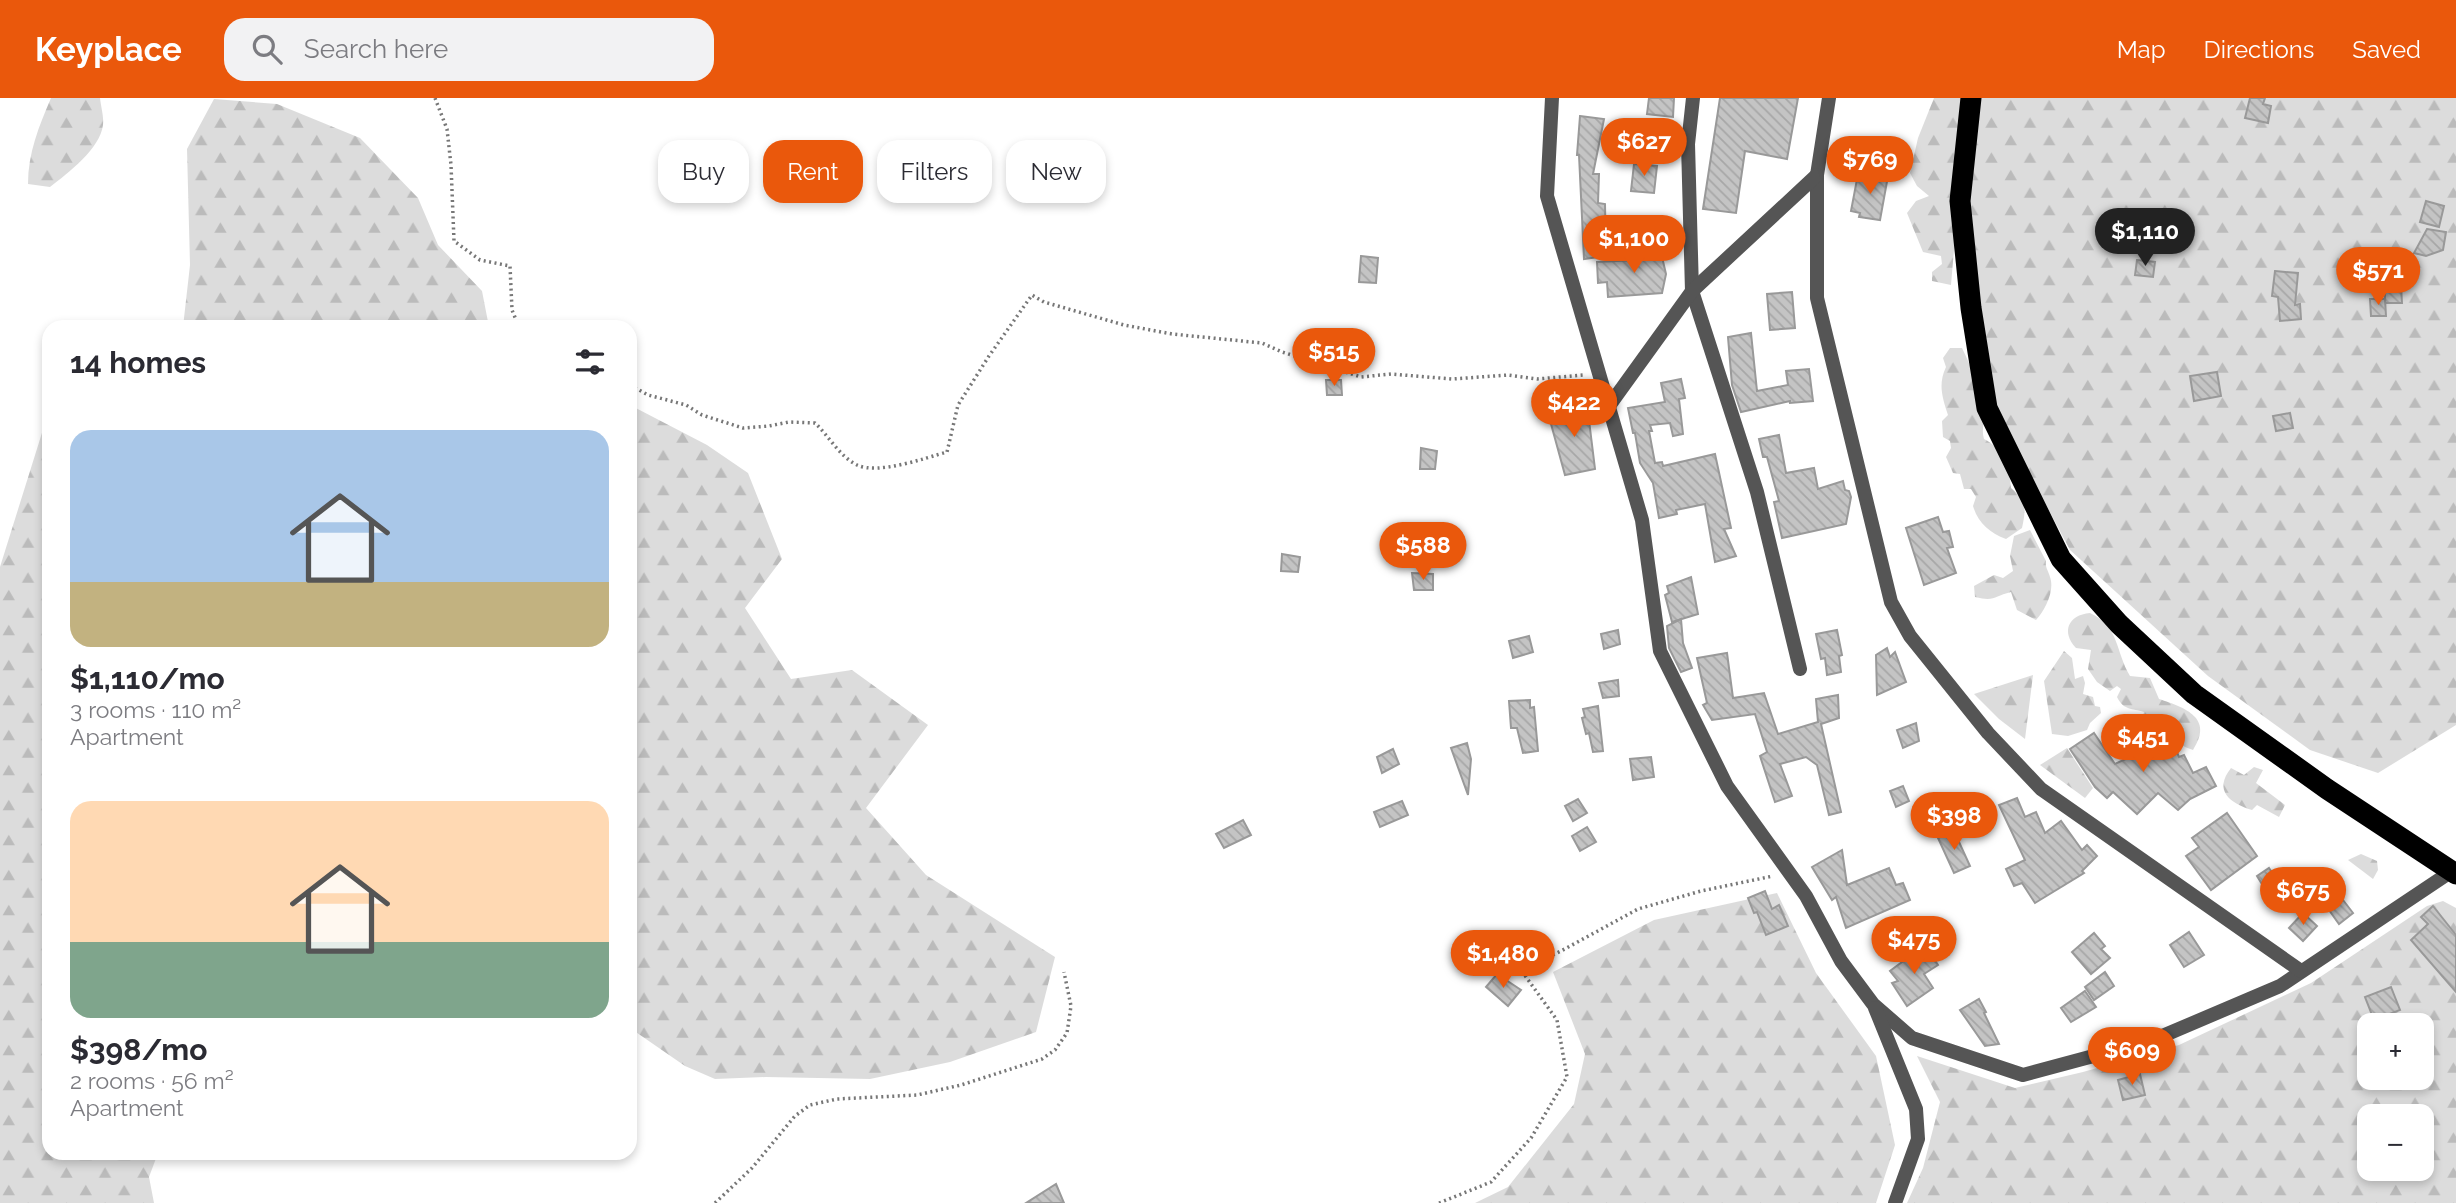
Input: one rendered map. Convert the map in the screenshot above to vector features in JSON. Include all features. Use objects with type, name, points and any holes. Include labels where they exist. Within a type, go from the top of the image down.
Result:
[{"type":"highway","points":[[1971,98],[1960,201],[1971,308],[1987,408],[2061,559],[2119,624],[2194,694],[2327,789],[2454,872]]},
{"type":"street","points":[[1552,98],[1547,196],[1642,520],[1660,651],[1727,786],[1806,896],[1840,961],[1874,1003],[1912,1038],[2023,1075],[2153,1040],[2280,986],[2454,872]]},
{"type":"street","points":[[1693,98],[1688,144],[1692,291],[1757,492],[1800,669]]},
{"type":"street","points":[[1829,98],[1817,175],[1817,298],[1891,602],[1910,636],[1988,733],[2041,789],[2301,971]]},
{"type":"street","points":[[1609,406],[1692,291],[1817,175]]},
{"type":"street","points":[[1874,1003],[1916,1109],[1918,1139],[1895,1203]]},
{"type":"path","points":[[435,98],[447,129],[454,241],[480,260],[510,265],[512,310],[516,320]]},
{"type":"path","points":[[637,389],[743,428],[789,422],[815,423],[840,451],[858,466],[888,467],[914,461],[947,452],[958,405],[983,364],[1032,295],[1044,302],[1124,325],[1172,334],[1262,343],[1361,377],[1391,374],[1452,379],[1508,375],[1537,379],[1599,374]]},
{"type":"path","points":[[1439,1203],[1492,1182],[1531,1138],[1567,1077],[1557,1020],[1521,970],[1638,909],[1701,891],[1789,873]]},
{"type":"path","points":[[715,1203],[752,1168],[795,1116],[810,1105],[837,1099],[917,1095],[961,1086],[1042,1059],[1055,1050],[1068,1033],[1071,1006],[1064,972]]},
{"type":"green space","points":[[51,98],[100,98],[103,122],[101,134],[82,160],[50,187],[28,184],[32,151]]},
{"type":"green space","points":[[1934,98],[1967,98],[1951,285],[1932,281],[1932,272],[1942,264],[1941,256],[1923,252],[1907,213],[1916,201],[1929,196],[1917,186],[1910,173],[1918,138]]},
{"type":"green space","points":[[1977,98],[2456,98],[2456,725],[2378,773],[2310,750],[2208,676],[2070,550],[1991,402],[1965,202]]},
{"type":"green space","points":[[214,99],[277,104],[360,138],[418,198],[438,245],[482,291],[488,320],[184,320],[190,265],[187,149]]},
{"type":"green space","points":[[1950,348],[1962,348],[1981,395],[1984,439],[2000,453],[2007,467],[2011,488],[2024,506],[2022,528],[2006,539],[1981,522],[1973,506],[1976,497],[1971,489],[1964,489],[1960,474],[1953,473],[1946,457],[1951,448],[1950,441],[1943,437],[1942,421],[1948,415],[1942,385],[1946,367],[1943,358]]},
{"type":"green space","points":[[637,409],[707,445],[748,473],[782,559],[745,608],[791,679],[852,670],[928,725],[866,808],[926,875],[1055,957],[1036,1032],[950,1062],[870,1079],[715,1079],[685,1066],[637,1033]]},
{"type":"green space","points":[[42,433],[42,1160],[155,1160],[149,1177],[154,1203],[0,1203],[0,567]]},
{"type":"green space","points":[[2030,530],[2046,561],[2051,582],[2048,600],[2036,620],[2017,610],[2011,592],[1991,599],[1975,597],[1974,586],[1994,575],[2003,578],[2013,571],[2010,556],[2014,536]]},
{"type":"green space","points":[[2090,613],[2112,632],[2130,676],[2150,678],[2159,699],[2179,706],[2199,722],[2199,739],[2193,750],[2172,736],[2155,742],[2140,734],[2144,712],[2122,705],[2117,697],[2121,689],[2117,686],[2110,691],[2097,682],[2088,669],[2091,650],[2076,648],[2071,642],[2068,630],[2076,617]]},
{"type":"green space","points":[[2064,651],[2072,658],[2075,679],[2083,676],[2083,694],[2093,697],[2095,706],[2100,707],[2101,713],[2090,723],[2087,730],[2068,736],[2052,734],[2044,681]]},
{"type":"green space","points":[[2033,675],[2025,739],[1999,719],[1974,694]]},
{"type":"green space","points":[[2067,748],[2093,788],[2085,798],[2040,765]]},
{"type":"green space","points":[[2254,767],[2263,770],[2256,783],[2285,805],[2279,817],[2257,805],[2252,810],[2237,804],[2224,790],[2226,776],[2231,768],[2244,775]]},
{"type":"green space","points":[[2361,854],[2377,861],[2378,870],[2373,879],[2348,860]]},
{"type":"green space","points":[[1777,893],[1816,973],[1876,1056],[1895,1145],[1876,1203],[1475,1203],[1508,1187],[1574,1104],[1585,1054],[1553,972],[1654,920]]},
{"type":"green space","points":[[2443,901],[2456,908],[2456,1203],[1907,1203],[1923,1168],[1940,1102],[1917,1056],[2015,1088],[2179,1045],[2311,983],[2427,906]]},
{"type":"building","points":[[1649,98],[1674,98],[1673,117],[1647,114]]},
{"type":"building","points":[[1720,98],[1798,98],[1787,159],[1745,151],[1736,213],[1703,209]]},
{"type":"building","points":[[2250,98],[2265,98],[2263,104],[2271,106],[2268,123],[2245,118]]},
{"type":"building","points":[[1580,116],[1604,119],[1593,174],[1599,174],[1598,203],[1605,204],[1606,256],[1584,259],[1577,155]]},
{"type":"building","points":[[1634,164],[1657,166],[1654,193],[1631,191]]},
{"type":"building","points":[[1866,172],[1888,176],[1880,220],[1859,217],[1860,213],[1851,211],[1858,174],[1865,176]]},
{"type":"building","points":[[2426,201],[2444,206],[2439,227],[2420,222]]},
{"type":"building","points":[[2427,229],[2446,232],[2443,250],[2426,256],[2414,253]]},
{"type":"building","points":[[1637,249],[1656,249],[1654,257],[1662,257],[1666,274],[1662,293],[1608,297],[1607,282],[1598,283],[1597,262],[1636,260]]},
{"type":"building","points":[[1361,256],[1378,258],[1376,283],[1359,282]]},
{"type":"building","points":[[2137,260],[2155,262],[2153,277],[2135,275]]},
{"type":"building","points":[[2275,271],[2298,273],[2295,305],[2300,304],[2301,319],[2280,321],[2278,297],[2272,296]]},
{"type":"building","points":[[2385,286],[2401,286],[2402,303],[2385,303]]},
{"type":"building","points":[[1792,292],[1795,328],[1770,330],[1767,294]]},
{"type":"building","points":[[2370,299],[2385,299],[2386,316],[2371,316]]},
{"type":"building","points":[[1751,333],[1757,391],[1788,385],[1786,371],[1809,369],[1813,401],[1790,401],[1741,412],[1732,385],[1728,337]]},
{"type":"building","points":[[2217,372],[2221,396],[2194,401],[2190,376]]},
{"type":"building","points":[[1681,379],[1685,398],[1679,399],[1683,434],[1673,436],[1670,423],[1650,425],[1652,431],[1649,431],[1655,463],[1662,462],[1663,466],[1715,454],[1731,528],[1724,529],[1736,556],[1715,562],[1705,504],[1676,510],[1677,514],[1659,518],[1653,483],[1640,463],[1628,408],[1665,402],[1661,383]]},
{"type":"building","points":[[1326,380],[1341,380],[1342,395],[1327,395]]},
{"type":"building","points":[[1587,404],[1595,469],[1565,475],[1548,413]]},
{"type":"building","points":[[2290,413],[2293,428],[2276,431],[2273,416]]},
{"type":"building","points":[[1779,435],[1786,473],[1814,468],[1818,489],[1843,481],[1845,490],[1849,491],[1851,497],[1846,524],[1782,538],[1774,502],[1779,501],[1759,439]]},
{"type":"building","points":[[1421,448],[1437,451],[1435,469],[1420,469]]},
{"type":"building","points":[[1938,517],[1943,532],[1949,531],[1953,547],[1947,548],[1956,573],[1924,585],[1906,528]]},
{"type":"building","points":[[1282,554],[1300,557],[1298,572],[1281,571]]},
{"type":"building","points":[[1412,573],[1433,574],[1433,590],[1414,590]]},
{"type":"building","points":[[1691,577],[1698,614],[1672,622],[1665,595],[1669,593],[1667,586]]},
{"type":"building","points":[[1681,619],[1683,643],[1692,668],[1681,672],[1669,648],[1667,626]]},
{"type":"building","points":[[1618,630],[1620,644],[1604,649],[1601,634]]},
{"type":"building","points":[[1837,630],[1842,655],[1839,656],[1841,672],[1827,675],[1825,658],[1821,659],[1816,634]]},
{"type":"building","points":[[1529,636],[1533,652],[1513,658],[1509,641]]},
{"type":"building","points":[[1887,648],[1890,657],[1895,652],[1906,682],[1877,695],[1876,655]]},
{"type":"building","points":[[1727,653],[1733,698],[1764,693],[1778,734],[1818,722],[1816,699],[1838,695],[1839,718],[1821,724],[1841,812],[1829,815],[1817,765],[1806,757],[1780,764],[1792,796],[1775,802],[1760,756],[1767,752],[1755,714],[1712,720],[1703,705],[1707,703],[1697,658]]},
{"type":"building","points":[[1618,680],[1619,696],[1603,698],[1599,683]]},
{"type":"building","points":[[1530,700],[1530,708],[1534,707],[1538,751],[1523,753],[1517,728],[1511,728],[1509,701]]},
{"type":"building","points":[[1598,706],[1603,751],[1593,752],[1582,718],[1585,717],[1583,709]]},
{"type":"building","points":[[1916,723],[1919,741],[1903,748],[1897,730]]},
{"type":"building","points":[[2094,733],[2115,764],[2171,738],[2179,757],[2184,755],[2193,773],[2206,767],[2216,786],[2190,799],[2178,810],[2158,793],[2137,814],[2113,792],[2107,798],[2095,787],[2070,749]]},
{"type":"building","points":[[1467,743],[1471,759],[1468,795],[1451,748]]},
{"type":"building","points":[[1393,749],[1399,764],[1382,773],[1377,757]]},
{"type":"building","points":[[1651,757],[1654,777],[1633,780],[1630,759]]},
{"type":"building","points":[[1903,786],[1909,801],[1896,807],[1890,791]]},
{"type":"building","points":[[2017,798],[2025,817],[2036,812],[2045,833],[2061,821],[2082,850],[2087,845],[2097,856],[2082,871],[2084,873],[2035,903],[2022,883],[2014,886],[2006,869],[2025,860],[1999,805]]},
{"type":"building","points":[[1578,799],[1587,813],[1573,821],[1565,806]]},
{"type":"building","points":[[1402,801],[1408,815],[1380,827],[1374,812]]},
{"type":"building","points":[[2227,813],[2257,856],[2211,890],[2186,856],[2199,847],[2192,838]]},
{"type":"building","points":[[1243,820],[1251,835],[1224,848],[1216,834]]},
{"type":"building","points":[[1587,827],[1596,842],[1580,851],[1572,836]]},
{"type":"building","points":[[1954,831],[1970,866],[1954,873],[1938,838]]},
{"type":"building","points":[[1842,850],[1847,885],[1889,868],[1896,885],[1903,883],[1910,900],[1846,928],[1836,897],[1832,900],[1812,867]]},
{"type":"building","points":[[2269,868],[2278,881],[2265,889],[2257,876]]},
{"type":"building","points":[[1765,891],[1772,909],[1779,905],[1788,926],[1766,935],[1748,898]]},
{"type":"building","points":[[2343,900],[2353,913],[2339,924],[2329,910]]},
{"type":"building","points":[[2433,906],[2456,935],[2456,992],[2411,940],[2428,924],[2421,917]]},
{"type":"building","points":[[2303,913],[2317,926],[2303,941],[2289,928]]},
{"type":"building","points":[[2189,932],[2204,955],[2184,967],[2170,945]]},
{"type":"building","points":[[2094,933],[2105,946],[2101,949],[2110,958],[2091,974],[2072,952]]},
{"type":"building","points":[[1925,945],[1938,965],[1924,974],[1933,988],[1907,1006],[1892,983],[1898,981],[1890,971]]},
{"type":"building","points":[[2105,972],[2114,986],[2094,1000],[2085,987]]},
{"type":"building","points":[[1497,974],[1521,990],[1508,1006],[1486,987]]},
{"type":"building","points":[[2391,987],[2400,1010],[2392,1013],[2371,1013],[2365,997]]},
{"type":"building","points":[[2085,991],[2096,1007],[2071,1022],[2061,1008]]},
{"type":"building","points":[[1979,999],[1999,1044],[1985,1046],[1960,1010]]},
{"type":"building","points":[[2140,1074],[2145,1095],[2123,1100],[2118,1080]]},
{"type":"building","points":[[1056,1184],[1064,1203],[1026,1203]]}]
